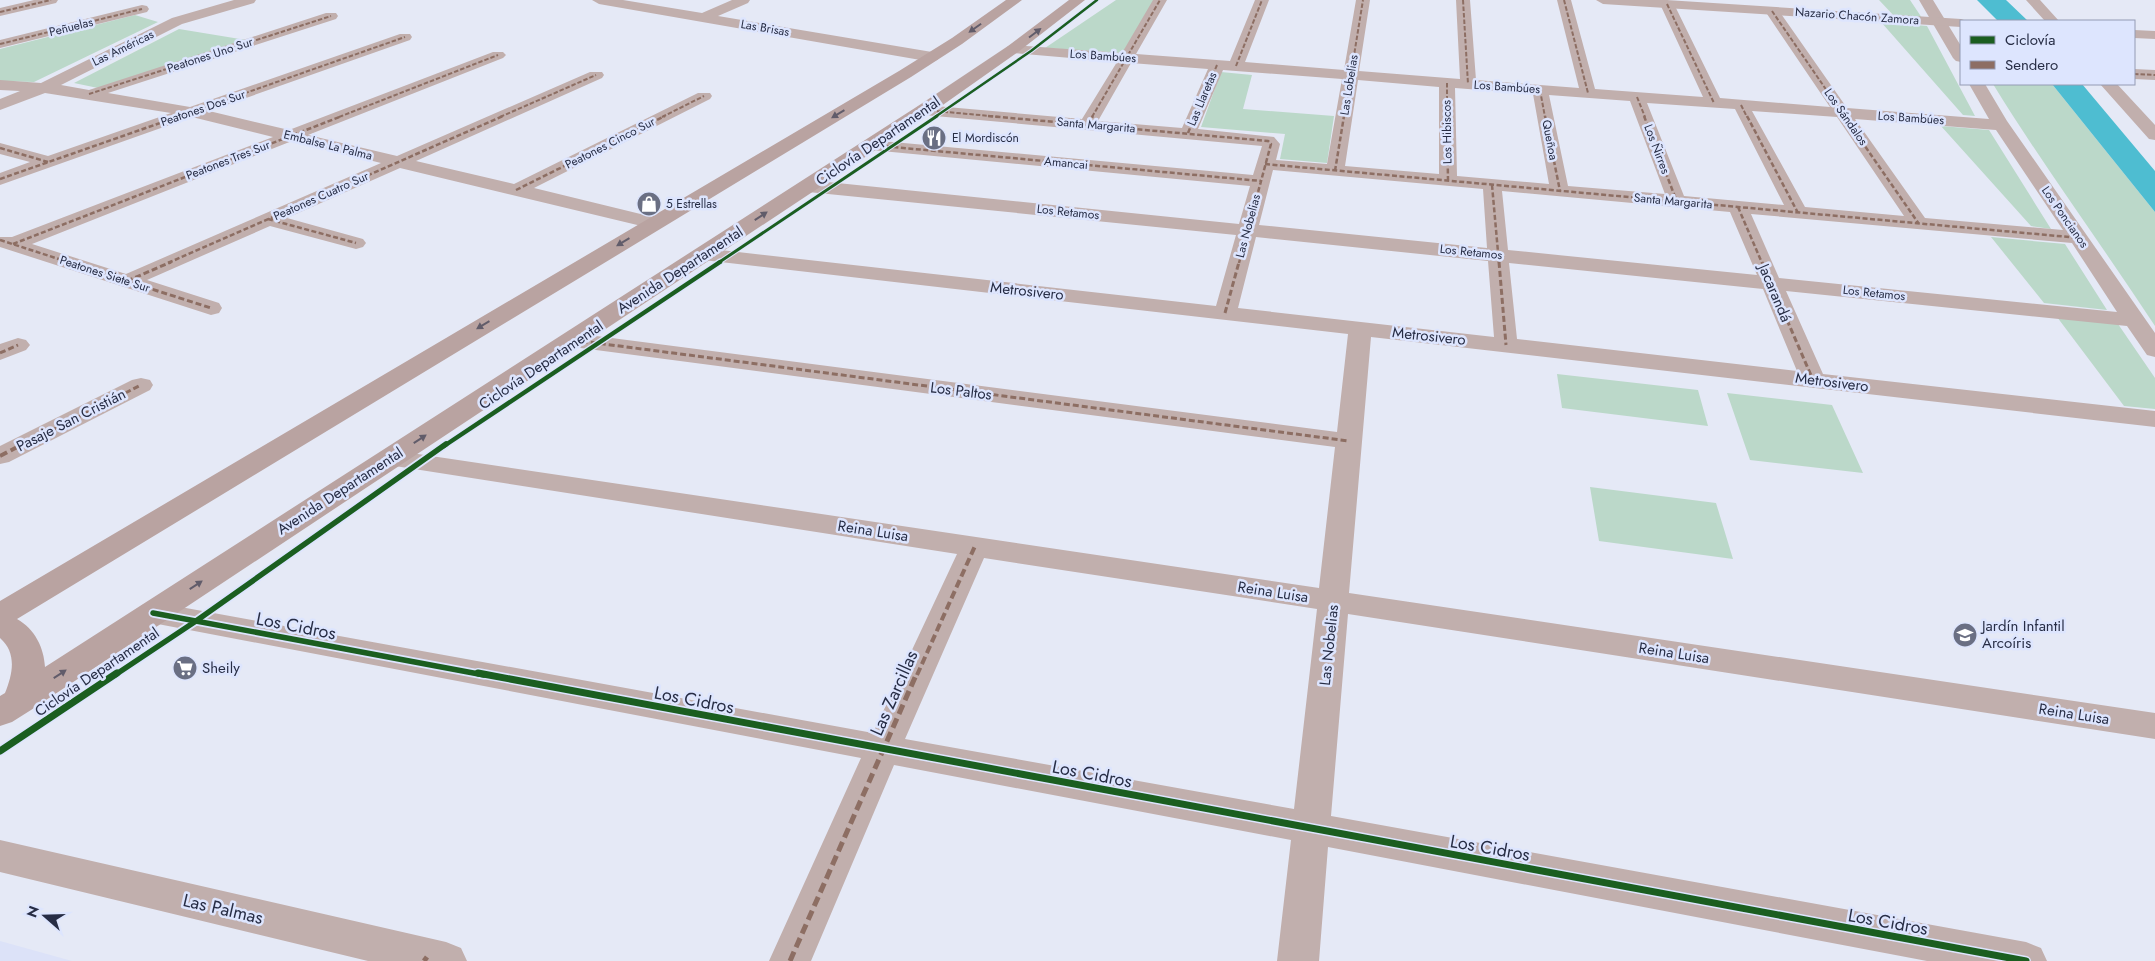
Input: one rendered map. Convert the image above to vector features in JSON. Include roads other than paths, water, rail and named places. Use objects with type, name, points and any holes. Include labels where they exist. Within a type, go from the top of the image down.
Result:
[{"type":"main road","points":[[0,616],[932,57],[1015,0]]},
{"type":"main road","name":"Avenida Departamental","points":[[10,707],[924,110],[1013,50],[1078,0]]},
{"type":"main road","points":[[0,623],[19,636],[26,646],[29,658],[29,671],[10,707]]},
{"type":"street","points":[[0,12],[51,0]]},
{"type":"street","name":"Las Américas","points":[[0,105],[43,88],[183,19],[249,0]]},
{"type":"street","name":"Las Brisas","points":[[598,0],[932,57]]},
{"type":"street","points":[[703,18],[743,0]]},
{"type":"street","points":[[1088,124],[1160,0]]},
{"type":"street","name":"Las Llaretas","points":[[1236,66],[1262,0]]},
{"type":"street","name":"Las Lobelias","points":[[1336,171],[1363,0]]},
{"type":"street","name":"Los Hibiscos","points":[[1463,0],[1468,84]]},
{"type":"street","points":[[1564,0],[1588,93]]},
{"type":"street","name":"Nazario Chacón Zamora","points":[[1603,0],[1960,23]]},
{"type":"street","points":[[1926,0],[1960,56]]},
{"type":"street","points":[[2033,0],[2051,20]]},
{"type":"street","points":[[118,2],[183,19]]},
{"type":"street","points":[[1667,4],[1714,103]]},
{"type":"street","name":"Peñuelas","points":[[0,44],[142,9]]},
{"type":"street","name":"Los Sándalos","points":[[1772,11],[1919,224]]},
{"type":"street","name":"Peatones Uno Sur","points":[[89,94],[331,16]]},
{"type":"street","points":[[2135,34],[2155,35]]},
{"type":"street","name":"Peatones Dos Sur","points":[[0,179],[405,37]]},
{"type":"street","name":"Los Bambúes","points":[[1013,50],[2001,125]]},
{"type":"street","name":"Peatones Tres Sur","points":[[7,242],[291,136],[498,55]]},
{"type":"street","name":"Las Llaretas","points":[[1188,133],[1217,65]]},
{"type":"street","points":[[2135,74],[2155,75]]},
{"type":"street","name":"Peatones Cuatro Sur","points":[[127,281],[596,75]]},
{"type":"street","name":"Los Hibiscos","points":[[1447,83],[1448,181]]},
{"type":"street","name":"Embalse La Palma","points":[[0,85],[89,94],[192,112],[654,223]]},
{"type":"street","name":"Los Poncianos","points":[[1978,85],[2001,125],[2155,350]]},
{"type":"street","points":[[2109,85],[2148,120],[2155,135]]},
{"type":"street","name":"Queñoa","points":[[1540,90],[1560,191]]},
{"type":"street","name":"Peatones Cinco Sur","points":[[516,190],[704,96]]},
{"type":"street","name":"Los Ñirres","points":[[1637,97],[1676,202]]},
{"type":"street","points":[[1741,105],[1798,213]]},
{"type":"street","name":"Santa Margarita","points":[[924,110],[1268,141]]},
{"type":"street","name":"Las Nobelias","points":[[1225,313],[1271,144],[1268,141]]},
{"type":"street","name":"Amancai","points":[[871,145],[1263,172]]},
{"type":"street","points":[[0,148],[48,162]]},
{"type":"street","name":"Santa Margarita","points":[[1263,172],[1336,171],[2080,238]]},
{"type":"street","points":[[1492,185],[1506,345]]},
{"type":"street","name":"Los Retamos","points":[[808,186],[2134,320]]},
{"type":"street","name":"Jacarandá","points":[[1738,207],[1813,380]]},
{"type":"street","points":[[268,219],[356,243]]},
{"type":"street","name":"Peatones Siete Sur","points":[[7,242],[211,308]]},
{"type":"street","name":"Metrosivero","points":[[703,254],[2155,419]]},
{"type":"street","name":"Las Nobelias","points":[[1298,961],[1360,328]]},
{"type":"street","name":"Los Paltos","points":[[572,340],[1349,441]]},
{"type":"street","name":"Pasaje San Cristián","points":[[0,456],[141,385]]},
{"type":"street","name":"Reina Luisa","points":[[392,458],[2155,726]]},
{"type":"street","name":"Las Zarcillas","points":[[790,961],[975,546]]},
{"type":"street","name":"Los Cidros","points":[[153,614],[2026,961]]},
{"type":"street","name":"Las Palmas","points":[[0,856],[432,960]]},
{"type":"water","points":[[1977,0],[2006,0],[2027,20],[1997,20]]},
{"type":"water","points":[[2053,85],[2083,85],[2155,171],[2155,212]]},
{"type":"place","name":"El Mordiscón","points":[[934,138]]},
{"type":"place","name":"5 Estrellas","points":[[649,204]]},
{"type":"place","name":"Jardín Infantil Arcoíris","points":[[1965,635]]},
{"type":"place","name":"Sheily","points":[[185,668]]}]
